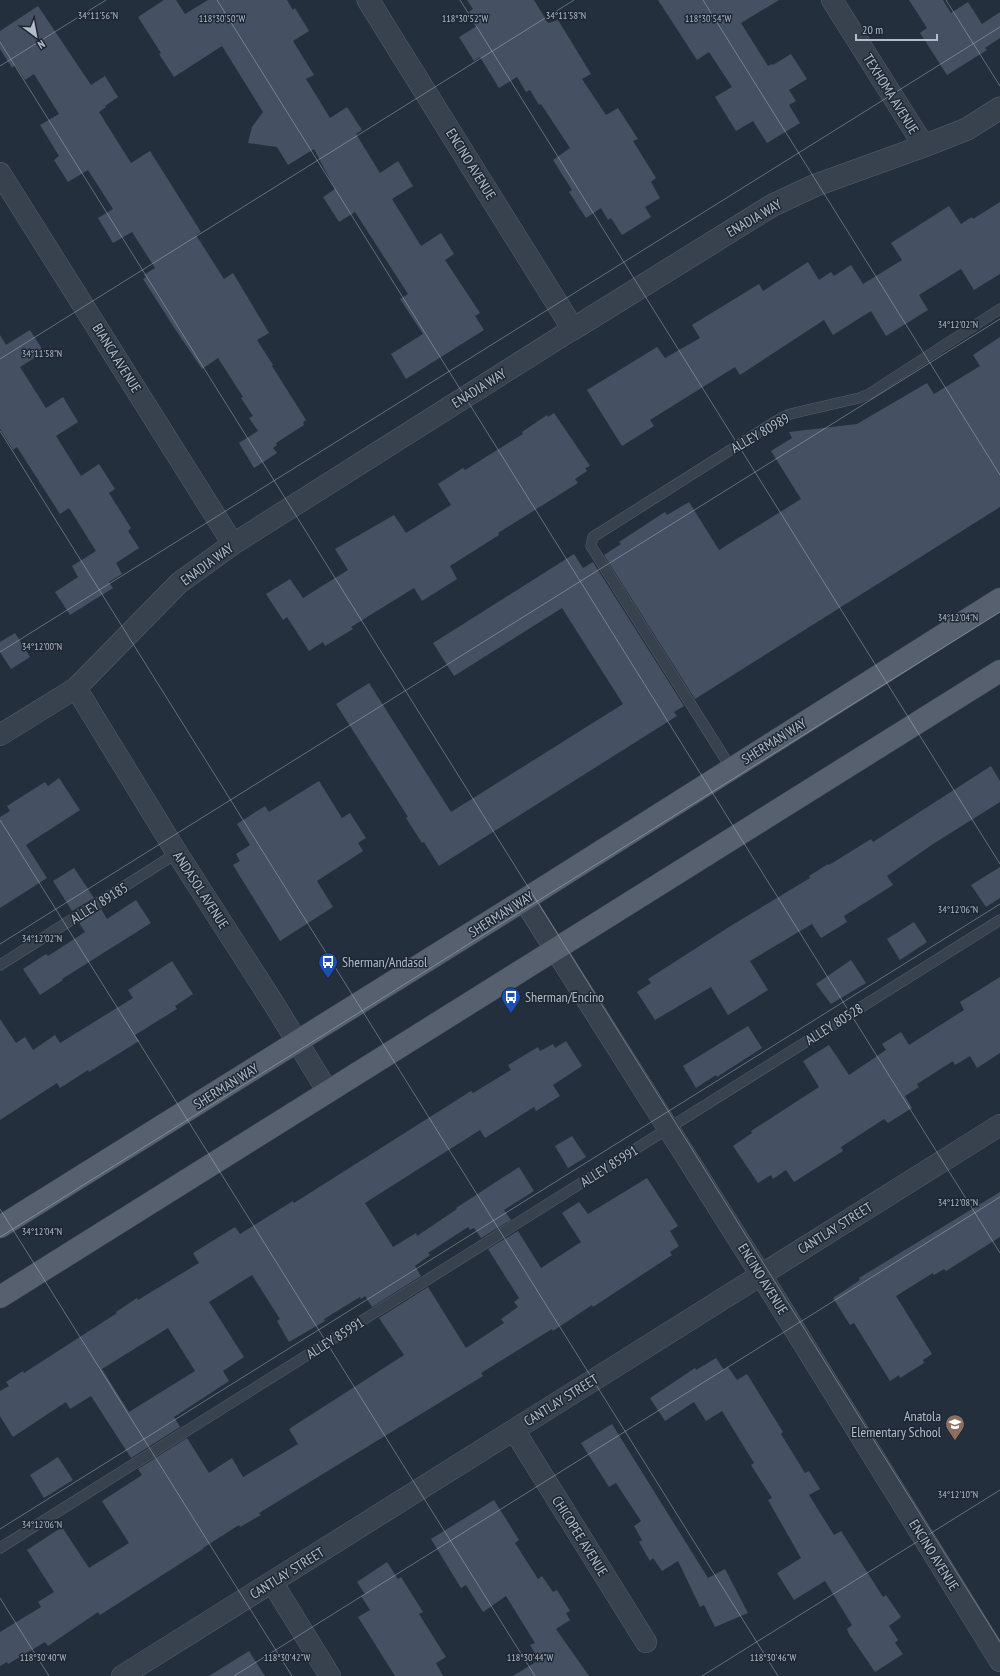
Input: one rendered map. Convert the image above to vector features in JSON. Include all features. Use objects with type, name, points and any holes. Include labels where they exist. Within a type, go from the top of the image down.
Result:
[{"type":"main road","name":"SHERMAN WAY","points":[[0,1227],[524,900],[1000,599]]},
{"type":"main road","points":[[0,1297],[1000,671]]},
{"type":"street","name":"ENCINO AVENUE","points":[[368,0],[573,329]]},
{"type":"street","name":"TEXHOMA AVENUE","points":[[832,0],[924,146]]},
{"type":"street","name":"ENADIA WAY","points":[[0,735],[76,688],[179,583],[233,544],[573,329],[773,205],[816,185],[967,129],[1000,108]]},
{"type":"street","name":"BIANCA AVENUE","points":[[0,173],[233,544]]},
{"type":"street","name":"ANDASOL AVENUE","points":[[76,688],[177,853],[328,1092]]},
{"type":"street","name":"ENCINO AVENUE","points":[[524,900],[761,1275],[1000,1661]]},
{"type":"street","name":"CANTLAY STREET","points":[[122,1676],[1000,1125]]},
{"type":"street","name":"CHICOPEE AVENUE","points":[[514,1430],[646,1642]]},
{"type":"street","points":[[272,1582],[330,1676]]},
{"type":"lane","name":"ALLEY 80989","points":[[731,768],[591,546],[593,537],[778,420],[790,414],[859,398],[869,394],[1000,309]]},
{"type":"lane","name":"ALLEY 89185","points":[[0,965],[177,853]]},
{"type":"lane","name":"ALLEY 80528","points":[[669,1129],[1000,920]]},
{"type":"lane","name":"ALLEY 85991","points":[[0,1548],[669,1129]]},
{"type":"building","points":[[164,0],[176,0],[185,14],[208,0],[287,0],[293,10],[295,8],[309,31],[293,41],[314,75],[306,79],[330,118],[347,107],[362,130],[356,134],[380,173],[398,161],[413,186],[392,199],[421,246],[441,233],[454,254],[445,260],[480,313],[475,316],[484,330],[406,379],[391,354],[423,334],[400,299],[408,294],[355,212],[339,222],[323,197],[335,189],[314,149],[288,165],[277,147],[248,143],[252,127],[263,112],[222,46],[174,77],[159,54],[161,53],[138,17]]},
{"type":"building","points":[[467,0],[534,0],[548,23],[558,20],[591,74],[582,79],[606,115],[618,108],[638,139],[633,141],[656,178],[651,182],[660,198],[645,207],[651,217],[622,235],[611,218],[608,220],[601,208],[586,218],[569,192],[572,190],[553,160],[570,148],[541,104],[539,105],[530,90],[526,92],[517,77],[499,88],[480,57],[474,61],[459,37],[477,26],[469,12],[473,9]]},
{"type":"building","points":[[658,0],[779,0],[741,23],[768,66],[773,65],[791,54],[807,79],[789,90],[796,101],[789,105],[800,123],[767,143],[753,121],[736,131],[715,97],[732,87],[709,52],[697,60]]},
{"type":"building","points":[[909,0],[943,0],[951,13],[968,2],[982,24],[1000,12],[1000,38],[985,48],[987,50],[947,75],[920,33],[927,28]]},
{"type":"building","points":[[38,6],[91,85],[105,76],[118,97],[99,112],[131,163],[150,151],[201,232],[196,235],[224,279],[233,273],[269,333],[257,340],[306,420],[303,422],[304,425],[276,443],[277,445],[273,448],[277,453],[254,468],[239,443],[258,431],[249,418],[253,416],[241,398],[243,397],[218,358],[202,369],[173,326],[143,279],[146,277],[144,275],[155,268],[132,232],[113,243],[98,218],[113,209],[88,170],[68,182],[54,160],[59,156],[40,125],[59,114],[34,74],[25,80],[15,65],[12,68],[0,49],[0,31]]},
{"type":"building","points":[[1000,202],[1000,274],[974,290],[961,269],[919,295],[928,310],[886,336],[871,311],[833,335],[824,320],[740,375],[735,367],[650,420],[654,426],[622,446],[587,390],[657,347],[665,358],[700,338],[692,325],[759,284],[763,291],[808,262],[819,280],[831,272],[834,276],[851,265],[863,284],[902,260],[891,243],[949,206],[961,224],[972,217],[973,219]]},
{"type":"building","points":[[30,330],[44,352],[20,367],[46,408],[63,397],[78,422],[56,436],[81,476],[99,464],[115,489],[109,493],[131,528],[128,531],[139,548],[116,563],[122,574],[109,582],[113,588],[70,615],[55,592],[78,577],[72,566],[96,551],[69,508],[60,514],[17,447],[13,450],[0,429],[0,335],[6,345]]},
{"type":"building","points":[[1000,337],[1000,507],[695,699],[604,555],[621,544],[619,542],[665,512],[667,515],[689,502],[719,550],[801,499],[771,451],[792,438],[789,432],[857,424],[927,383],[934,394],[980,366],[973,355]]},
{"type":"building","points":[[554,413],[590,466],[585,468],[587,471],[575,479],[578,483],[498,533],[499,535],[450,566],[457,579],[422,601],[414,588],[351,627],[353,629],[325,646],[323,642],[309,651],[287,617],[283,620],[266,594],[290,579],[303,598],[348,570],[335,549],[394,515],[406,533],[451,505],[438,484],[463,468],[465,470],[523,434],[522,432],[547,415],[548,417]]},
{"type":"building","points":[[574,554],[583,568],[593,562],[684,706],[674,712],[677,716],[439,866],[424,842],[422,843],[406,818],[408,817],[336,704],[369,683],[451,812],[623,704],[562,608],[454,676],[433,643]]},
{"type":"building","points":[[15,633],[30,657],[11,669],[0,652],[0,642]]},
{"type":"building","points":[[991,766],[1000,781],[1000,802],[933,844],[887,876],[893,885],[844,916],[847,922],[821,938],[812,924],[750,961],[768,990],[728,1015],[711,987],[655,1020],[637,992],[651,983],[648,979],[729,927],[810,878],[809,876],[828,864],[829,865],[871,839],[873,842]]},
{"type":"building","points":[[59,778],[80,810],[26,845],[47,878],[0,908],[0,817],[10,811],[7,806],[45,782],[48,786]]},
{"type":"building","points":[[319,781],[342,818],[350,813],[366,838],[358,843],[363,851],[317,881],[333,907],[280,941],[233,865],[240,861],[236,854],[250,845],[237,824],[265,806],[269,812]]},
{"type":"building","points":[[1000,867],[1000,898],[986,907],[971,885]]},
{"type":"building","points":[[74,868],[94,898],[72,911],[53,881]]},
{"type":"building","points":[[136,900],[151,923],[62,979],[63,980],[40,995],[23,969],[46,954],[48,956],[85,932],[79,923],[101,909],[107,919]]},
{"type":"building","points":[[914,922],[927,942],[900,960],[887,939]]},
{"type":"building","points":[[851,960],[866,983],[831,1004],[816,984]]},
{"type":"building","points":[[172,961],[193,994],[175,1006],[177,1009],[135,1035],[139,1041],[60,1088],[57,1083],[0,1120],[0,1019],[16,1043],[25,1037],[33,1050],[55,1035],[60,1043],[133,998],[128,990]]},
{"type":"building","points":[[1000,977],[1000,1053],[977,1068],[970,1056],[955,1065],[953,1061],[917,1084],[919,1087],[905,1096],[912,1108],[888,1123],[884,1119],[841,1147],[843,1151],[794,1182],[786,1170],[773,1179],[771,1175],[758,1183],[733,1146],[752,1133],[751,1131],[819,1087],[803,1061],[829,1045],[849,1075],[886,1050],[882,1044],[901,1032],[909,1045],[964,1010],[960,1002]]},
{"type":"building","points":[[748,1026],[762,1048],[717,1077],[716,1075],[696,1088],[683,1066]]},
{"type":"building","points":[[566,1041],[582,1066],[553,1085],[560,1096],[536,1111],[534,1107],[485,1138],[480,1130],[365,1203],[393,1247],[416,1233],[417,1236],[457,1209],[456,1208],[519,1167],[534,1191],[504,1210],[511,1220],[481,1238],[474,1228],[470,1230],[468,1227],[428,1253],[430,1255],[415,1266],[421,1276],[372,1307],[365,1296],[361,1299],[360,1297],[324,1319],[325,1321],[289,1342],[277,1321],[280,1319],[252,1275],[209,1302],[244,1357],[223,1371],[229,1381],[174,1417],[180,1427],[131,1458],[91,1396],[70,1409],[66,1402],[13,1437],[0,1416],[0,1391],[9,1386],[6,1382],[23,1371],[24,1373],[117,1313],[116,1312],[137,1298],[138,1300],[199,1263],[193,1253],[235,1227],[240,1234],[293,1201],[294,1203],[471,1091],[473,1093],[511,1070],[508,1065],[538,1047],[540,1051],[553,1044],[555,1048]],"holes":[[[168,1328],[195,1371],[129,1412],[102,1369]]]},
{"type":"building","points":[[572,1136],[586,1157],[568,1168],[555,1146]]},
{"type":"building","points":[[647,1178],[678,1226],[670,1231],[679,1246],[670,1252],[672,1255],[593,1307],[592,1305],[553,1331],[552,1329],[481,1373],[483,1376],[259,1513],[261,1515],[240,1527],[239,1525],[100,1615],[98,1612],[48,1646],[45,1642],[8,1664],[7,1662],[0,1666],[0,1632],[41,1607],[38,1602],[54,1592],[27,1550],[62,1527],[89,1568],[129,1543],[102,1501],[142,1475],[138,1469],[187,1438],[209,1473],[232,1458],[243,1477],[298,1444],[289,1429],[404,1355],[379,1318],[428,1287],[466,1348],[504,1323],[501,1319],[518,1307],[514,1302],[519,1298],[488,1249],[518,1231],[541,1268],[581,1242],[562,1213],[579,1202],[588,1214]]},
{"type":"building","points":[[1000,1192],[1000,1237],[946,1271],[944,1269],[934,1275],[933,1273],[896,1296],[932,1354],[923,1360],[924,1363],[900,1378],[899,1375],[890,1381],[854,1323],[850,1325],[833,1298],[860,1280],[859,1278]]},
{"type":"building","points":[[716,1358],[724,1370],[728,1367],[737,1380],[747,1374],[783,1432],[781,1434],[805,1473],[809,1471],[820,1489],[809,1495],[834,1535],[841,1531],[883,1597],[886,1595],[901,1617],[889,1626],[898,1640],[895,1643],[903,1654],[875,1672],[849,1634],[847,1629],[852,1625],[825,1581],[794,1600],[777,1573],[801,1558],[768,1500],[772,1498],[751,1465],[754,1463],[722,1411],[706,1421],[694,1402],[665,1421],[650,1398],[695,1368],[696,1370]]},
{"type":"building","points":[[612,1424],[708,1578],[725,1569],[748,1613],[715,1627],[704,1605],[700,1607],[678,1561],[662,1571],[653,1558],[650,1561],[639,1542],[642,1540],[634,1526],[641,1521],[616,1483],[609,1487],[581,1443]]},
{"type":"building","points":[[58,1457],[73,1480],[44,1498],[30,1475]]},
{"type":"building","points":[[494,1500],[519,1540],[515,1543],[538,1579],[542,1576],[553,1592],[557,1590],[570,1611],[566,1613],[570,1620],[556,1629],[589,1676],[513,1676],[539,1660],[530,1645],[535,1643],[506,1596],[483,1612],[466,1585],[461,1588],[431,1539]]},
{"type":"building","points":[[387,1562],[398,1579],[401,1577],[423,1612],[419,1614],[446,1657],[436,1663],[443,1676],[395,1676],[358,1617],[370,1610],[361,1596],[365,1594],[357,1582]]},
{"type":"building","points":[[249,1651],[265,1676],[209,1676]]},
{"type":"place","name":"Sherman/Andasol","points":[[328,979]]},
{"type":"place","name":"Sherman/Encino","points":[[511,1014]]},
{"type":"place","name":"Anatola Elementary School","points":[[955,1441]]}]
